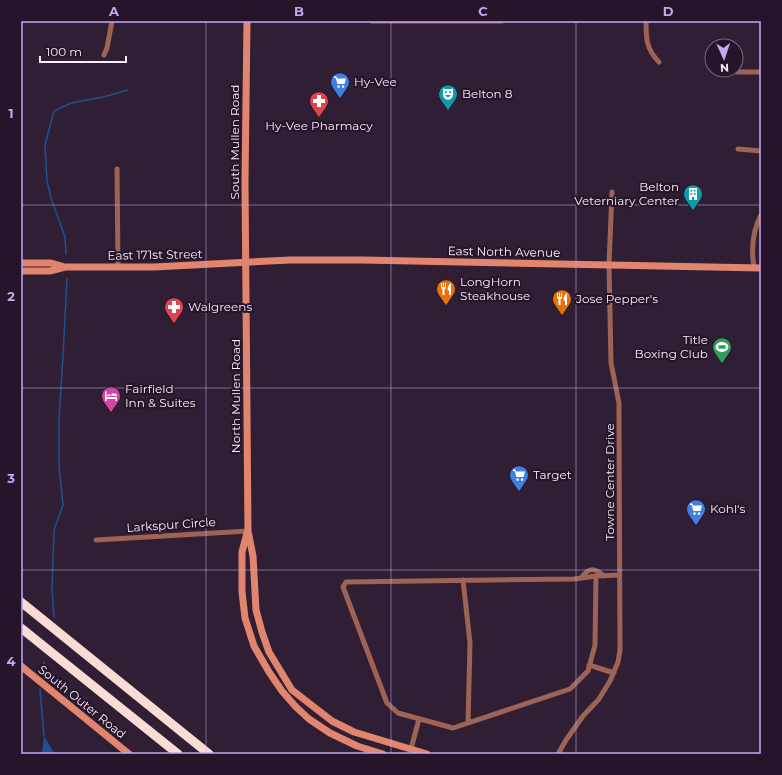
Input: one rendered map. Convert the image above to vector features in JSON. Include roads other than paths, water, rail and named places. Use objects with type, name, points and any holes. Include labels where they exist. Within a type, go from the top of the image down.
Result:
[{"type":"highway","points":[[21,602],[209,754]]},
{"type":"highway","points":[[21,628],[178,754]]},
{"type":"street","points":[[104,56],[112,21]]},
{"type":"street","name":"South Mullen Road","points":[[246,262],[247,21]]},
{"type":"street","points":[[372,21],[502,21]]},
{"type":"street","points":[[646,21],[649,50],[659,62]]},
{"type":"street","points":[[744,72],[761,72]]},
{"type":"street","points":[[738,149],[761,151]]},
{"type":"street","points":[[117,169],[118,267]]},
{"type":"street","name":"Towne Center Drive","points":[[558,754],[583,716],[599,699],[610,681],[618,662],[620,650],[619,403],[611,363],[609,265],[612,192]]},
{"type":"street","points":[[758,268],[752,252],[755,229],[761,215]]},
{"type":"street","name":"East North Avenue","points":[[246,262],[324,260],[758,268]]},
{"type":"street","name":"East 171st Street","points":[[21,271],[50,271],[65,268],[154,267],[246,262]]},
{"type":"street","name":"North Mullen Road","points":[[246,262],[248,530]]},
{"type":"street","name":"East 171st Street","points":[[21,263],[52,263],[65,268]]},
{"type":"street","points":[[21,266],[40,263]]},
{"type":"street","points":[[248,530],[253,556],[256,610],[262,632],[269,652],[292,690],[332,721],[354,732],[427,754]]},
{"type":"street","points":[[248,530],[242,552],[242,592],[245,618],[254,646],[269,672],[282,691],[309,719],[357,746],[383,754]]},
{"type":"street","name":"Larkspur Circle","points":[[96,540],[248,530]]},
{"type":"street","points":[[581,578],[588,570],[599,571],[604,576]]},
{"type":"street","points":[[596,576],[595,645],[588,671],[570,689],[453,728],[398,713],[387,703],[343,587],[346,582],[574,579],[596,576],[620,575]]},
{"type":"street","points":[[462,580],[470,643],[468,723]]},
{"type":"street","points":[[589,665],[614,673]]},
{"type":"street","name":"South Outer Road","points":[[21,667],[129,754]]},
{"type":"street","points":[[411,749],[419,719]]},
{"type":"water","points":[[44,736],[53,751],[56,754],[42,754]]},
{"type":"waterway","points":[[66,254],[65,237],[51,198],[47,181],[45,145],[54,111],[71,103],[103,97],[128,90]]},
{"type":"waterway","points":[[54,617],[52,589],[54,530],[63,505],[59,466],[59,419],[67,279]]},
{"type":"waterway","points":[[43,672],[44,662]]},
{"type":"waterway","points":[[40,689],[44,736]]},
{"type":"place","name":"Hy-Vee","points":[[340,99]]},
{"type":"place","name":"Belton 8","points":[[448,111]]},
{"type":"place","name":"Hy-Vee Pharmacy","points":[[319,118]]},
{"type":"place","name":"Belton Veterniary Center","points":[[693,211]]},
{"type":"place","name":"LongHorn Steakhouse","points":[[446,306]]},
{"type":"place","name":"Jose Pepper's","points":[[562,316]]},
{"type":"place","name":"Walgreens","points":[[174,324]]},
{"type":"place","name":"Title Boxing Club","points":[[722,364]]},
{"type":"place","name":"Fairfield Inn & Suites","points":[[111,413]]},
{"type":"place","name":"Target","points":[[519,492]]},
{"type":"place","name":"Kohl's","points":[[696,526]]}]
